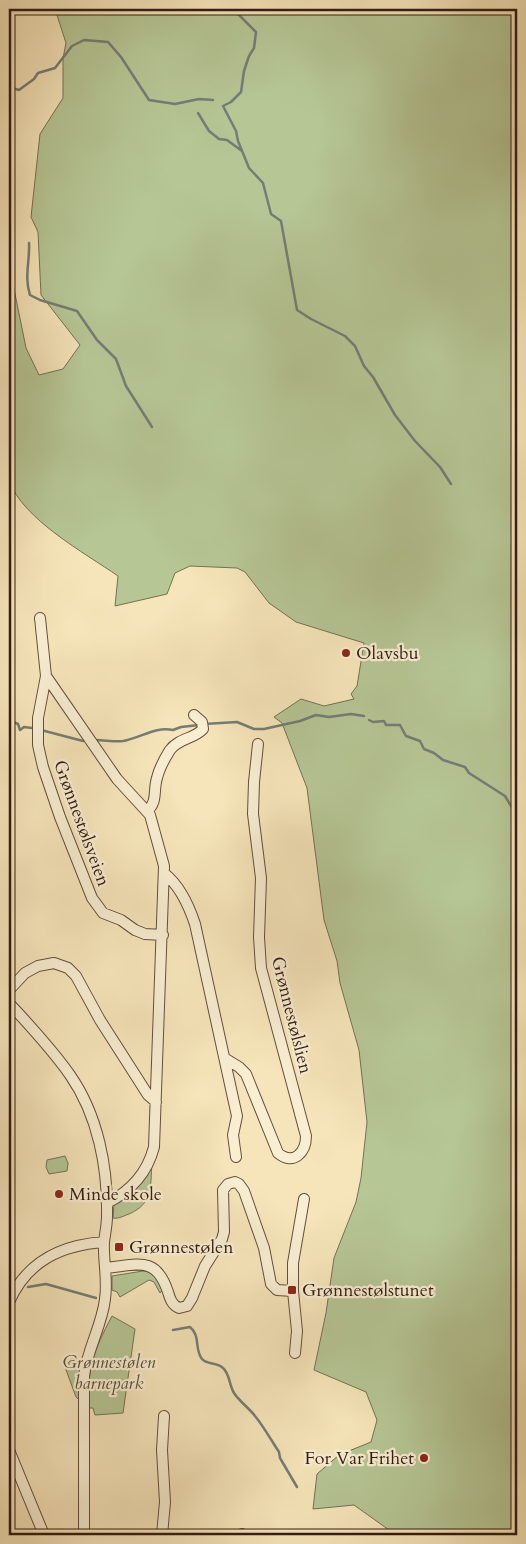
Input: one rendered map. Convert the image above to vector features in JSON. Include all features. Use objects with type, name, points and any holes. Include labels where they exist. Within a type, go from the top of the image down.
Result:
[{"type":"street","name":"Grønnestølsveien","points":[[40,618],[46,676],[38,718],[37,737],[39,751],[60,818],[97,907],[103,913],[121,920],[135,930],[145,934],[163,935]]},
{"type":"street","name":"Grønnestølsveien","points":[[46,676],[117,779],[129,794],[147,811],[154,824],[165,874],[154,1147],[138,1180],[131,1188],[107,1203]]},
{"type":"street","points":[[147,811],[153,805],[157,777],[170,750],[178,742],[203,729],[202,722],[194,715]]},
{"type":"street","name":"Grønnestølslien","points":[[226,1058],[246,1074],[278,1153],[286,1158],[300,1155],[305,1148],[306,1136],[261,968],[259,936],[262,878],[253,814],[258,744]]},
{"type":"street","points":[[165,874],[179,890],[192,915],[226,1058],[237,1116],[233,1135],[236,1156]]},
{"type":"street","points":[[9,990],[25,973],[38,966],[54,963],[68,968],[76,976],[100,1020],[148,1095],[156,1102]]},
{"type":"street","points":[[9,1003],[64,1066],[85,1101],[100,1143],[107,1203],[107,1227],[104,1242],[106,1268],[104,1306],[87,1359],[84,1376],[84,1535]]},
{"type":"street","points":[[106,1268],[138,1264],[151,1266],[163,1278],[173,1304],[179,1308],[187,1306],[203,1272],[222,1239],[224,1232],[223,1190],[228,1184],[235,1182],[244,1191],[264,1248],[271,1284],[277,1290],[293,1291]]},
{"type":"street","points":[[295,1353],[297,1331],[293,1291],[294,1250],[304,1199]]},
{"type":"street","points":[[9,1302],[19,1283],[27,1274],[51,1255],[78,1245],[104,1242]]},
{"type":"street","points":[[162,1535],[165,1502],[162,1450],[164,1416]]},
{"type":"street","points":[[9,1450],[44,1535]]},
{"type":"green space","points":[[55,9],[517,9],[517,1535],[392,1535],[389,1530],[354,1505],[313,1509],[317,1474],[339,1455],[371,1442],[377,1420],[366,1392],[314,1370],[326,1313],[334,1258],[356,1202],[361,1178],[367,1122],[359,1050],[340,983],[337,961],[324,920],[307,788],[282,723],[274,717],[301,699],[324,706],[354,699],[351,694],[357,686],[364,643],[296,622],[269,603],[245,572],[237,568],[190,566],[175,573],[167,594],[115,606],[118,576],[72,546],[40,521],[16,494],[9,480],[9,277],[12,279],[26,348],[39,375],[63,369],[80,345],[41,295],[38,232],[31,217],[40,134],[63,98],[63,58],[66,43]]},
{"type":"green space","points":[[65,1156],[68,1163],[67,1171],[49,1174],[46,1167],[47,1160]]},
{"type":"green space","points":[[152,1163],[149,1193],[143,1205],[129,1214],[113,1218],[114,1204]]},
{"type":"green space","points":[[143,1271],[150,1273],[156,1278],[162,1291],[160,1293],[154,1282],[149,1280],[120,1297],[117,1292],[112,1290],[112,1276]]},
{"type":"green space","name":"Grønnestølen barnepark","points":[[112,1316],[135,1329],[123,1413],[95,1415],[93,1408],[88,1408],[89,1381],[96,1350]]},
{"type":"green space","points":[[70,1361],[81,1361],[81,1398],[78,1399],[65,1367]]},
{"type":"waterway","points":[[237,9],[238,14],[256,32],[254,48],[244,71],[241,92],[231,102],[223,106],[236,131],[249,168],[263,183],[271,214],[281,221],[297,310],[345,336],[355,346],[364,366],[373,377],[395,415],[415,441],[440,467],[451,484]]},
{"type":"waterway","points":[[9,87],[19,90],[34,79],[38,73],[55,68],[72,46],[84,40],[108,42],[121,57],[149,100],[175,104],[199,99],[213,100]]},
{"type":"waterway","points":[[198,113],[209,131],[219,139],[227,140],[242,151]]},
{"type":"waterway","points":[[29,243],[27,275],[30,295],[40,300],[77,311],[97,340],[116,359],[126,386],[152,427]]},
{"type":"waterway","points":[[204,724],[237,722],[254,729],[264,729],[300,721],[316,715],[329,717],[351,714],[364,716]]},
{"type":"waterway","points":[[9,720],[18,724],[20,730],[24,727],[32,728]]},
{"type":"waterway","points":[[369,720],[373,722],[384,721],[386,725],[400,725],[406,736],[420,741],[424,749],[434,753],[443,760],[465,767],[469,773],[505,796],[517,816]]},
{"type":"waterway","points":[[95,740],[130,740],[154,731],[173,730],[199,725]]},
{"type":"waterway","points":[[41,730],[83,741]]},
{"type":"waterway","points":[[28,1287],[46,1284],[96,1298]]},
{"type":"waterway","points":[[173,1330],[190,1327],[197,1338],[198,1351],[202,1359],[221,1366],[225,1370],[234,1393],[253,1413],[264,1429],[279,1452],[280,1458],[297,1487]]},
{"type":"place","name":"Olavsbu","points":[[346,653]]},
{"type":"place","name":"Minde skole","points":[[59,1194]]},
{"type":"place","name":"Grønnestølen","points":[[119,1247]]},
{"type":"place","name":"Grønnestølstunet","points":[[292,1290]]},
{"type":"place","name":"For Var Frihet","points":[[424,1458]]}]
